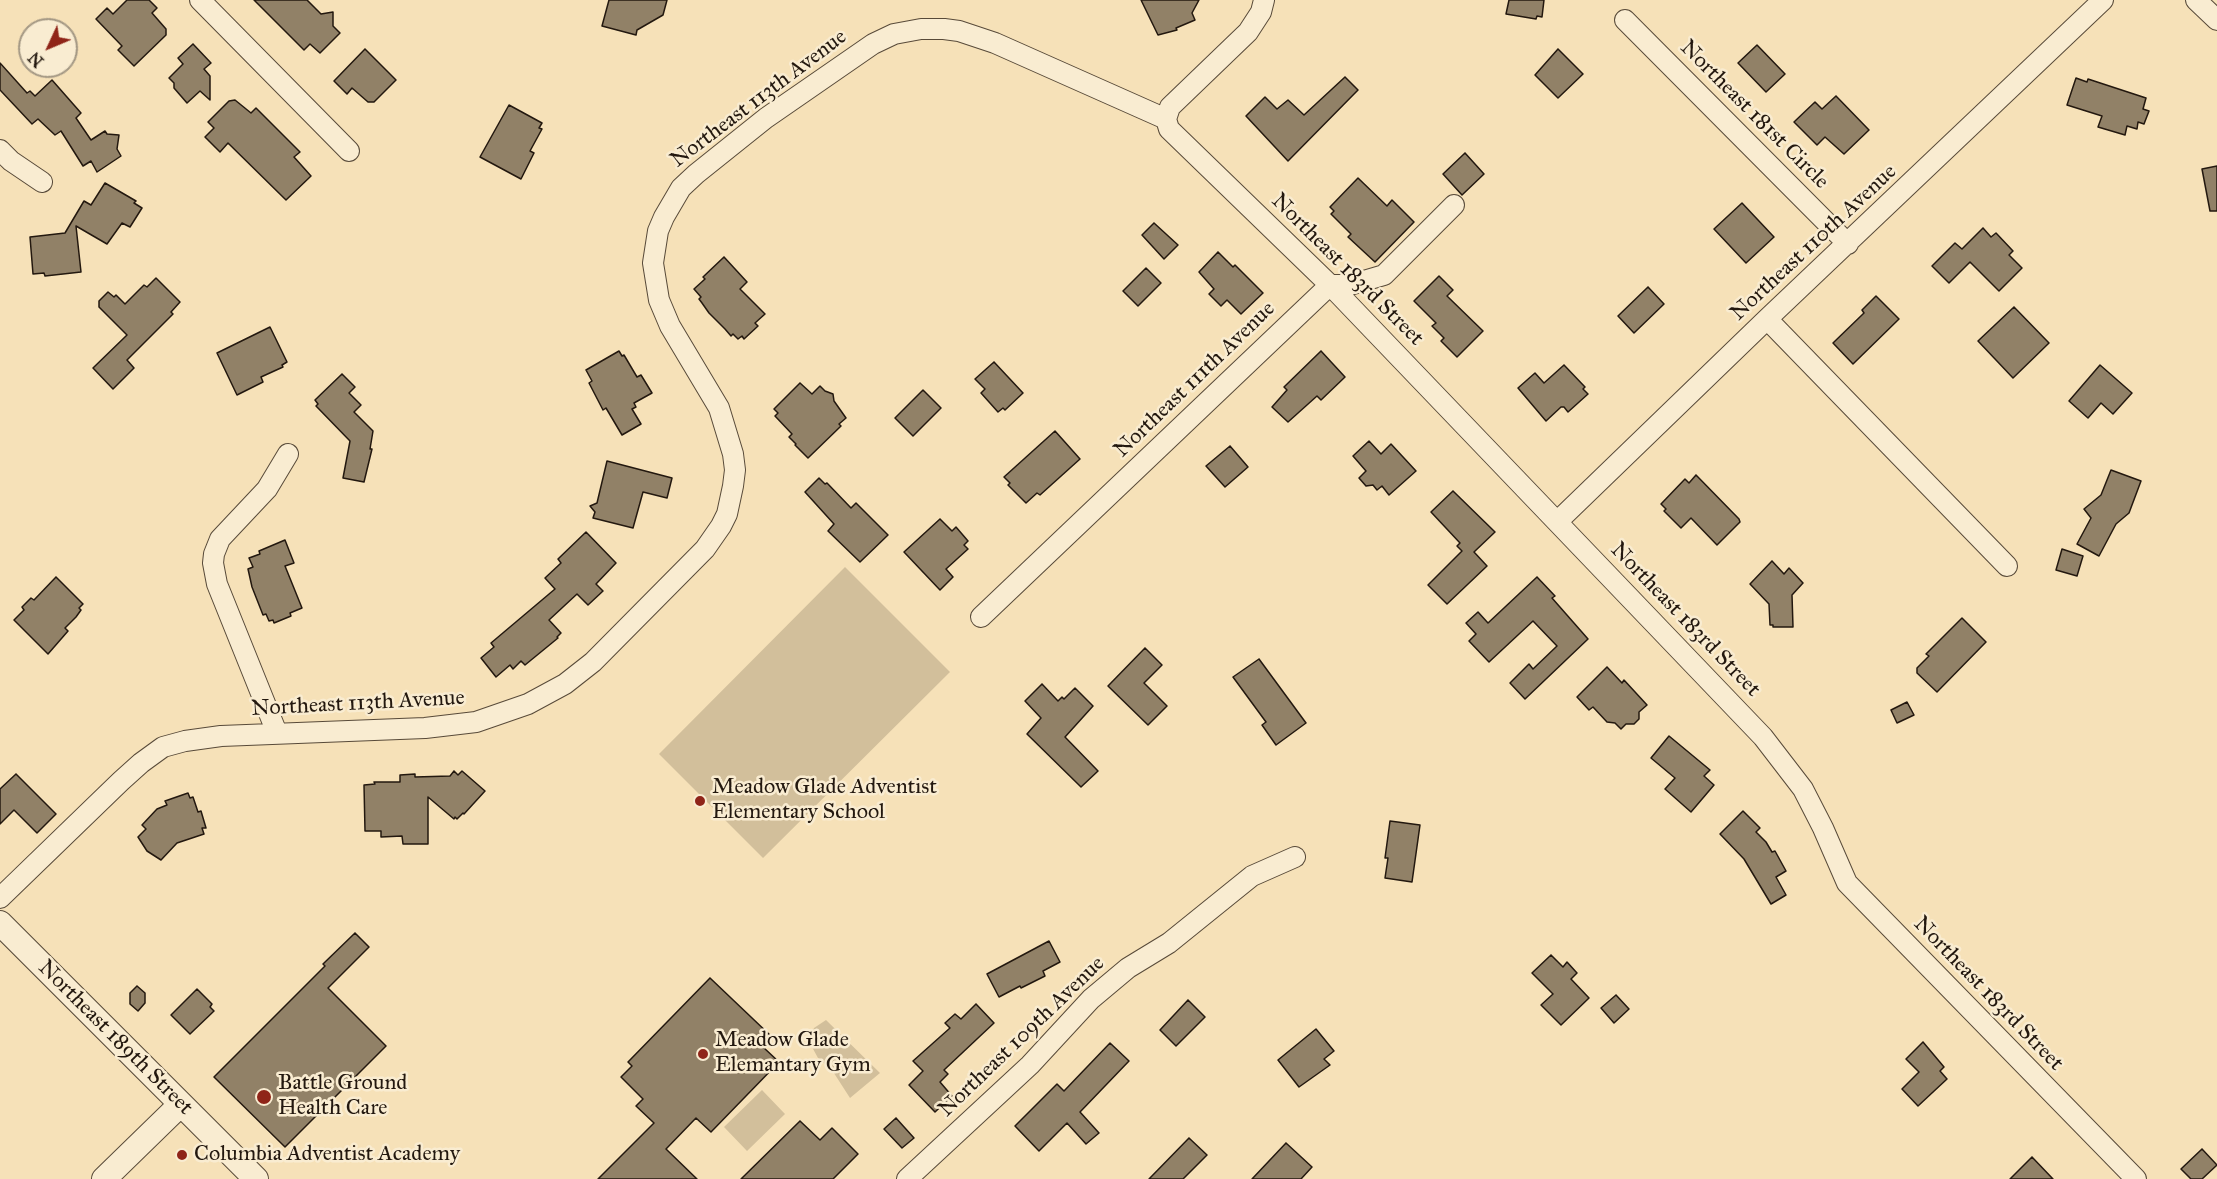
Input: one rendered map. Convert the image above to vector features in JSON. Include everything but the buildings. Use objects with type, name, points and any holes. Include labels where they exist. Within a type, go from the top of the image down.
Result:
[{"type":"street","points":[[200,0],[349,151]]},
{"type":"street","points":[[1166,119],[1170,107],[1248,32],[1261,12],[1264,0]]},
{"type":"street","name":"Northeast 110th Avenue","points":[[1558,521],[2103,0]]},
{"type":"street","points":[[2196,0],[2217,20]]},
{"type":"street","name":"Northeast 181st Circle","points":[[1625,20],[1848,244]]},
{"type":"street","name":"Northeast 113th Avenue","points":[[0,898],[121,781],[163,747],[198,738],[444,726],[476,722],[528,704],[565,684],[593,662],[701,554],[727,514],[733,486],[734,462],[719,408],[678,341],[662,307],[653,263],[658,231],[681,188],[696,174],[771,115],[873,44],[894,34],[921,29],[944,28],[958,31],[995,44],[1166,119]]},
{"type":"street","name":"Northeast 183rd Street","points":[[1166,119],[1169,129],[1330,285],[1765,739],[1803,789],[1823,828],[1846,883],[2136,1179]]},
{"type":"street","points":[[0,150],[11,161],[42,182]]},
{"type":"street","points":[[1330,285],[1350,285],[1384,275],[1454,205]]},
{"type":"street","name":"Northeast 111th Avenue","points":[[981,617],[1330,285]]},
{"type":"street","points":[[1767,319],[2007,567]]},
{"type":"street","points":[[277,733],[217,584],[213,554],[220,538],[267,489],[288,454]]},
{"type":"street","name":"Northeast 109th Avenue","points":[[907,1179],[1029,1065],[1091,999],[1128,968],[1168,943],[1252,876],[1294,856]]},
{"type":"street","name":"Northeast 189th Street","points":[[0,923],[256,1179]]},
{"type":"street","points":[[104,1179],[182,1104]]},
{"type":"shaded area","points":[[845,567],[950,672],[763,858],[659,754]]},
{"type":"shaded area","points":[[826,1020],[880,1073],[850,1098],[832,1070],[818,1058],[812,1047],[811,1035],[814,1028]]},
{"type":"shaded area","points":[[762,1090],[785,1114],[747,1151],[724,1127]]},
{"type":"place","name":"Meadow Glade Adventist Elementary School","points":[[700,801]]},
{"type":"place","name":"Meadow Glade Elemantary Gym","points":[[703,1054]]},
{"type":"place","name":"Battle Ground Health Care","points":[[264,1097]]},
{"type":"place","name":"Columbia Adventist Academy","points":[[182,1155]]}]
